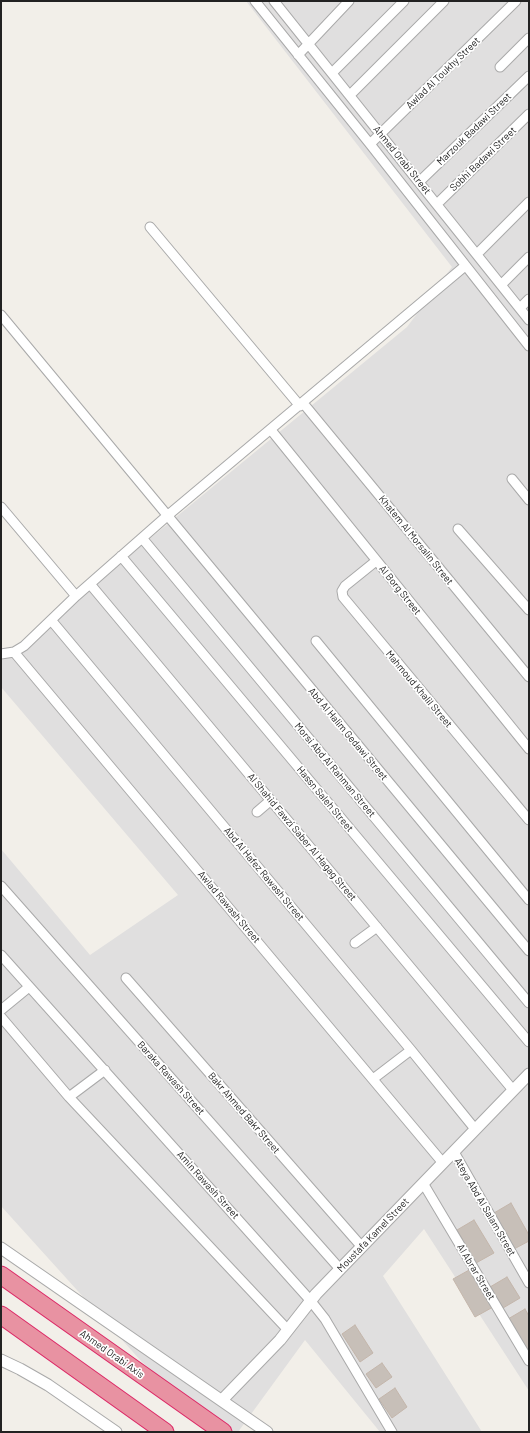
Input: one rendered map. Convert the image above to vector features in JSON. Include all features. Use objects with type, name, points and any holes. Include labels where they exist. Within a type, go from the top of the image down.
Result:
[{"type":"highway","name":"Ahmed Orabi Axis","points":[[1,1275],[223,1432]]},
{"type":"highway","points":[[1,1315],[165,1432]]},
{"type":"highway","points":[[1,1323],[33,1337]]},
{"type":"street","points":[[255,1],[529,346]]},
{"type":"street","name":"Ahmed Orabi Street","points":[[274,1],[529,320]]},
{"type":"street","points":[[298,55],[349,1]]},
{"type":"street","points":[[332,73],[404,1]]},
{"type":"street","points":[[350,95],[444,1]]},
{"type":"street","name":"Awlad Al Toukhy Street","points":[[370,144],[516,1]]},
{"type":"street","points":[[500,66],[529,38]]},
{"type":"street","name":"Marzouk Badawi Street","points":[[419,182],[529,76]]},
{"type":"street","name":"Sobhi Badawi Street","points":[[437,204],[529,114]]},
{"type":"street","points":[[477,254],[529,202]]},
{"type":"street","name":"Khatem Al Morsalin Street","points":[[150,227],[301,404],[529,677]]},
{"type":"street","points":[[502,285],[529,257]]},
{"type":"street","points":[[1,654],[14,652],[24,646],[76,596],[167,516],[466,266]]},
{"type":"street","points":[[520,308],[529,299]]},
{"type":"street","name":"Abd Al Halim Gedawi Street","points":[[1,315],[529,951]]},
{"type":"street","name":"Al Borg Street","points":[[271,430],[529,749]]},
{"type":"street","points":[[512,479],[529,500]]},
{"type":"street","points":[[1,507],[76,596]]},
{"type":"street","points":[[458,529],[529,610]]},
{"type":"street","name":"Morsi Abd Al Rahman Street","points":[[142,538],[529,1003]]},
{"type":"street","name":"Hassn Saleh Street","points":[[121,556],[529,1042]]},
{"type":"street","name":"Mahmoud Khalil Street","points":[[376,561],[345,586],[342,591],[343,597],[529,820]]},
{"type":"street","name":"Al Shahid Fawzi Saber Al Hagag Street","points":[[90,584],[513,1090]]},
{"type":"street","name":"Abd Al Hafez Rawash Street","points":[[51,620],[411,1050],[475,1129]]},
{"type":"street","points":[[316,641],[529,900]]},
{"type":"street","name":"Awlad Rawash Street","points":[[14,652],[443,1163]]},
{"type":"street","points":[[257,812],[271,800]]},
{"type":"street","name":"Baraka Rawash Street","points":[[1,886],[340,1269]]},
{"type":"street","points":[[355,943],[377,927]]},
{"type":"street","name":"Amin Rawash Street","points":[[1,955],[106,1070],[310,1300],[324,1319],[392,1432]]},
{"type":"street","name":"Bakr Ahmed Bakr Street","points":[[126,978],[362,1247]]},
{"type":"street","points":[[1,1010],[29,987]]},
{"type":"street","points":[[1,1017],[69,1097],[288,1330]]},
{"type":"street","points":[[373,1079],[411,1050]]},
{"type":"street","points":[[69,1097],[106,1070]]},
{"type":"street","name":"Moustafa Kamel Street","points":[[222,1400],[288,1330],[310,1300],[529,1074]]},
{"type":"street","name":"Ateya Abd Al Salam Street","points":[[454,1152],[529,1283]]},
{"type":"street","name":"Al Abrar Street","points":[[423,1184],[529,1361]]},
{"type":"street","points":[[1,1248],[267,1432]]},
{"type":"street","points":[[1,1360],[48,1385],[116,1432]]},
{"type":"shaded area","points":[[246,1],[529,1],[529,1391],[424,1229],[383,1276],[482,1432],[380,1432],[305,1340],[238,1432],[221,1432],[142,1362],[1,1206],[1,849],[90,955],[178,895],[1,687],[1,661],[407,327],[452,267]]},
{"type":"building","points":[[511,1203],[529,1235],[529,1241],[514,1249],[494,1213]]},
{"type":"building","points":[[474,1220],[494,1253],[476,1263],[457,1230]]},
{"type":"building","points":[[471,1269],[493,1307],[475,1317],[453,1279]]},
{"type":"building","points":[[507,1277],[520,1298],[503,1308],[490,1287]]},
{"type":"building","points":[[525,1309],[529,1316],[529,1353],[508,1319]]},
{"type":"building","points":[[355,1325],[373,1353],[360,1362],[342,1334]]},
{"type":"building","points":[[382,1363],[392,1377],[376,1388],[366,1374]]},
{"type":"building","points":[[395,1388],[407,1407],[392,1418],[379,1399]]}]
